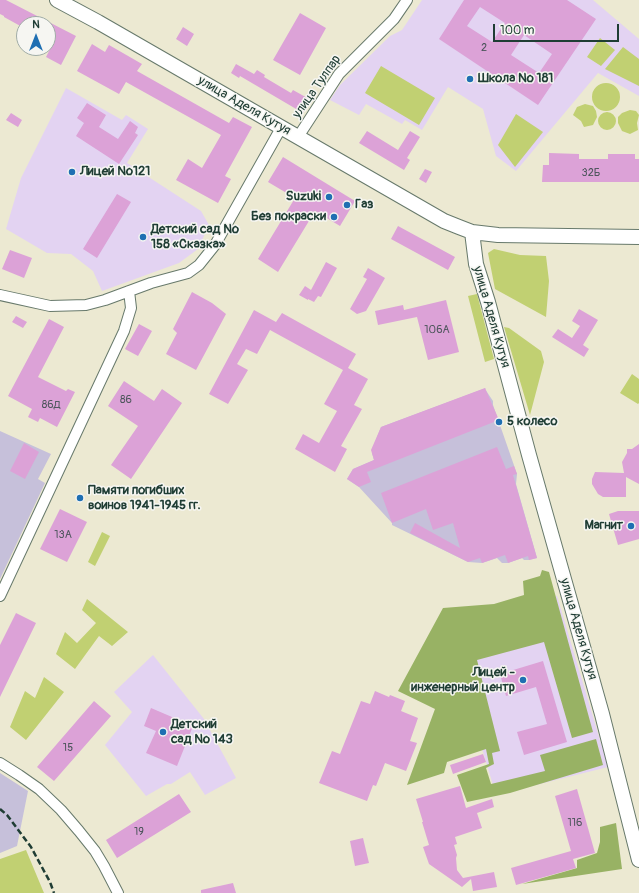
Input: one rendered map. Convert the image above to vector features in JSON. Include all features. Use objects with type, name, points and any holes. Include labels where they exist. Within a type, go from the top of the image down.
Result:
[{"type":"street","name":"улица Аделя Кутуя","points":[[57,0],[98,22],[444,221],[472,232],[476,264],[488,302],[529,455],[602,714],[639,860]]},
{"type":"street","name":"улица Тулпар","points":[[298,137],[339,74],[394,19],[407,0]]},
{"type":"street","points":[[0,295],[50,306],[86,305],[150,283],[188,273],[199,265],[215,245],[281,128]]},
{"type":"street","points":[[472,232],[498,236],[639,237]]},
{"type":"street","points":[[0,596],[124,331],[131,308],[129,291]]},
{"type":"street","points":[[0,763],[38,789],[61,810],[80,831],[95,851],[118,893]]},
{"type":"shaded area","name":"Школа № 181","points":[[422,0],[593,0],[639,39],[639,96],[598,73],[516,171],[496,156],[483,109],[448,87],[422,130],[405,120],[402,124],[366,104],[359,115],[330,100],[340,85],[390,36],[402,30]]},
{"type":"shaded area","points":[[66,88],[122,120],[126,115],[148,129],[127,163],[201,211],[209,225],[198,249],[179,263],[102,291],[93,271],[71,254],[47,253],[6,229],[21,178]]},
{"type":"shaded area","points":[[486,388],[485,389],[493,401],[493,405],[517,474],[516,484],[537,558],[524,560],[522,558],[508,563],[502,563],[497,558],[482,563],[468,562],[392,525],[392,523],[359,487],[347,479],[353,469],[374,460],[372,453],[381,427]]},
{"type":"shaded area","points":[[0,431],[51,454],[38,479],[45,483],[0,579]]},
{"type":"shaded area","name":"Лицей - инженерный центр","points":[[557,596],[608,767],[496,795],[474,722],[454,639],[495,612]]},
{"type":"shaded area","name":"Детский сад № 143","points":[[153,655],[204,719],[236,778],[205,795],[190,772],[171,784],[167,784],[146,796],[105,745],[132,712],[114,692]]},
{"type":"shaded area","points":[[0,773],[28,791],[17,846],[0,853]]},
{"type":"green space","points":[[600,38],[615,50],[601,66],[587,57]]},
{"type":"green space","points":[[623,47],[639,59],[639,86],[605,69]]},
{"type":"green space","points":[[381,66],[435,98],[419,125],[365,93]]},
{"type":"green space","points":[[606,83],[616,87],[620,97],[616,107],[606,111],[596,107],[592,97],[596,87]]},
{"type":"green space","points":[[585,104],[593,106],[597,117],[593,125],[584,127],[581,121],[573,115],[577,107]]},
{"type":"green space","points":[[630,110],[636,111],[639,115],[637,123],[638,130],[630,134],[622,131],[618,123],[618,117],[622,113]]},
{"type":"green space","points":[[607,112],[613,115],[616,121],[613,127],[607,130],[601,127],[598,121],[601,115]]},
{"type":"green space","points":[[516,114],[543,132],[515,167],[498,145]]},
{"type":"green space","points":[[494,249],[520,255],[546,256],[549,281],[546,317],[495,289],[488,253]]},
{"type":"green space","points":[[477,294],[494,359],[485,362],[468,296]]},
{"type":"green space","points":[[504,327],[509,328],[541,351],[544,362],[530,415]]},
{"type":"green space","points":[[632,374],[639,379],[638,404],[620,393]]},
{"type":"green space","points":[[102,532],[110,536],[95,566],[88,562]]},
{"type":"green space","points":[[542,570],[549,572],[593,732],[572,738],[544,642],[477,660],[500,751],[492,753],[494,764],[486,768],[491,784],[545,771],[540,755],[596,739],[603,765],[510,793],[467,802],[457,775],[489,764],[486,749],[447,762],[444,773],[407,785],[435,709],[398,691],[443,608],[494,604],[524,595],[523,581],[540,576]]},
{"type":"green space","points":[[87,599],[128,632],[112,646],[99,636],[75,669],[56,654],[65,632],[77,643],[96,623],[82,610]]},
{"type":"green space","points":[[44,677],[64,692],[26,740],[10,727],[25,691],[35,698]]},
{"type":"green space","points":[[616,823],[622,869],[522,884],[577,868],[577,860],[597,853],[600,842],[600,827]]},
{"type":"green space","points":[[26,850],[44,893],[0,893],[0,859]]},
{"type":"building","points":[[0,0],[6,0],[37,16],[16,16],[16,24],[0,14]]},
{"type":"building","points":[[464,0],[567,0],[596,19],[538,105],[439,39]],"holes":[[[480,7],[505,23],[492,42],[467,26]],[[524,35],[552,54],[539,73],[511,55]]]},
{"type":"building","points":[[300,13],[326,28],[300,75],[273,60]]},
{"type":"building","points":[[56,26],[76,36],[61,65],[46,57],[56,56]]},
{"type":"building","points":[[183,27],[194,34],[187,46],[176,39]]},
{"type":"building","points":[[92,44],[105,52],[109,45],[142,64],[137,71],[229,123],[233,117],[252,127],[225,176],[231,179],[218,203],[176,180],[188,159],[202,168],[221,135],[126,82],[119,94],[77,71]]},
{"type":"building","points":[[236,64],[254,74],[257,70],[265,75],[264,77],[291,93],[293,90],[311,100],[303,113],[240,76],[239,78],[231,73]]},
{"type":"building","points":[[87,103],[106,115],[99,127],[118,139],[130,121],[138,127],[135,133],[138,135],[119,164],[76,136],[84,123],[77,118]]},
{"type":"building","points":[[11,113],[22,120],[18,127],[6,120]]},
{"type":"building","points":[[367,131],[398,150],[410,131],[420,137],[407,158],[410,160],[404,170],[359,143]]},
{"type":"building","points":[[549,153],[579,154],[579,159],[608,159],[608,154],[635,154],[635,159],[639,159],[639,182],[542,182],[543,165],[549,165]]},
{"type":"building","points":[[283,157],[355,201],[340,226],[315,211],[278,272],[258,259],[295,198],[268,182]]},
{"type":"building","points":[[425,169],[432,172],[426,183],[419,179]]},
{"type":"building","points":[[117,194],[131,202],[97,258],[83,249]]},
{"type":"building","points":[[398,226],[455,257],[448,270],[391,239]]},
{"type":"building","points":[[10,250],[32,258],[24,278],[2,269]]},
{"type":"building","points":[[326,262],[337,268],[321,297],[318,296],[314,302],[299,295],[305,286],[311,290]]},
{"type":"building","points":[[368,268],[385,278],[366,311],[357,314],[350,309],[367,279],[363,277]]},
{"type":"building","points":[[192,292],[212,303],[226,314],[196,370],[166,354],[177,333],[173,329]]},
{"type":"building","points":[[446,300],[459,352],[428,360],[417,317],[378,325],[375,311],[403,305],[404,310]]},
{"type":"building","points":[[579,309],[598,320],[583,345],[589,349],[584,357],[552,337],[558,329],[572,338],[580,326],[572,321]]},
{"type":"building","points":[[254,310],[276,322],[282,313],[356,354],[348,368],[368,379],[354,405],[362,409],[341,446],[347,449],[335,472],[295,449],[303,434],[319,443],[337,411],[324,404],[343,370],[270,330],[257,354],[246,349],[237,364],[248,370],[228,404],[209,394]]},
{"type":"building","points":[[16,316],[27,322],[23,328],[12,322]]},
{"type":"building","points":[[49,319],[64,327],[38,377],[66,391],[68,389],[75,392],[57,427],[40,418],[38,422],[28,417],[32,409],[8,396]]},
{"type":"building","points":[[139,324],[152,331],[138,356],[125,349]]},
{"type":"building","points":[[124,381],[154,401],[162,389],[182,403],[131,479],[111,465],[138,426],[108,406]]},
{"type":"building","points":[[485,388],[499,420],[367,472],[371,482],[359,487],[347,479],[353,469],[374,460],[371,450],[381,427]]},
{"type":"building","points":[[24,443],[39,452],[25,479],[10,471]]},
{"type":"building","points":[[639,444],[639,484],[626,477],[626,497],[603,497],[598,494],[592,484],[592,479],[595,472],[624,473],[622,462],[627,453],[627,449],[632,449]]},
{"type":"building","points":[[497,447],[506,469],[514,466],[517,474],[513,475],[537,558],[529,560],[528,556],[508,563],[505,555],[482,563],[480,558],[468,562],[410,533],[415,523],[460,548],[453,523],[433,530],[426,509],[392,523],[381,493]]},
{"type":"building","points":[[60,509],[87,522],[67,562],[40,549]]},
{"type":"building","points":[[618,511],[639,511],[639,539],[618,545],[609,514]]},
{"type":"building","points":[[16,613],[36,623],[0,697],[0,645]]},
{"type":"building","points":[[543,661],[567,742],[524,755],[517,732],[547,724],[536,687],[506,696],[500,674]]},
{"type":"building","points":[[375,691],[389,697],[390,695],[405,701],[401,711],[418,718],[410,741],[417,743],[406,771],[385,763],[376,786],[373,785],[367,801],[319,783],[332,751],[340,754],[361,701],[370,704]]},
{"type":"building","points":[[94,701],[111,716],[54,781],[37,767]]},
{"type":"building","points":[[151,708],[193,726],[177,766],[146,753],[156,731],[144,726]]},
{"type":"building","points":[[483,754],[486,762],[453,774],[450,765]]},
{"type":"building","points":[[460,786],[466,808],[492,799],[494,807],[477,813],[482,828],[455,837],[457,844],[454,845],[457,855],[457,870],[463,878],[494,872],[497,887],[473,891],[471,879],[462,887],[429,864],[423,847],[429,845],[416,799]]},
{"type":"building","points":[[577,789],[595,853],[573,859],[576,868],[516,885],[511,868],[571,851],[555,796]]},
{"type":"building","points":[[179,794],[191,812],[117,858],[106,840]]},
{"type":"building","points":[[363,838],[369,863],[355,866],[350,841]]},
{"type":"building","points":[[233,883],[236,893],[201,893],[201,890]]},
{"type":"railway","points":[[0,809],[7,815],[31,847],[50,882],[54,893]]},
{"type":"place","name":"Школа № 181","points":[[470,79]]},
{"type":"place","name":"Лицей №121","points":[[72,172]]},
{"type":"place","name":"Suzuki","points":[[329,197]]},
{"type":"place","name":"Газ","points":[[347,205]]},
{"type":"place","name":"Без покраски","points":[[334,217]]},
{"type":"place","name":"Детский сад № 158 «Сказка»","points":[[143,237]]},
{"type":"place","name":"5 колесо","points":[[499,422]]},
{"type":"place","name":"Памяти погибших воинов 1941-1945 гг.","points":[[80,498]]},
{"type":"place","name":"Магнит","points":[[631,526]]},
{"type":"place","name":"Лицей - инженерный центр","points":[[523,680]]},
{"type":"place","name":"Детский сад № 143","points":[[163,732]]}]
